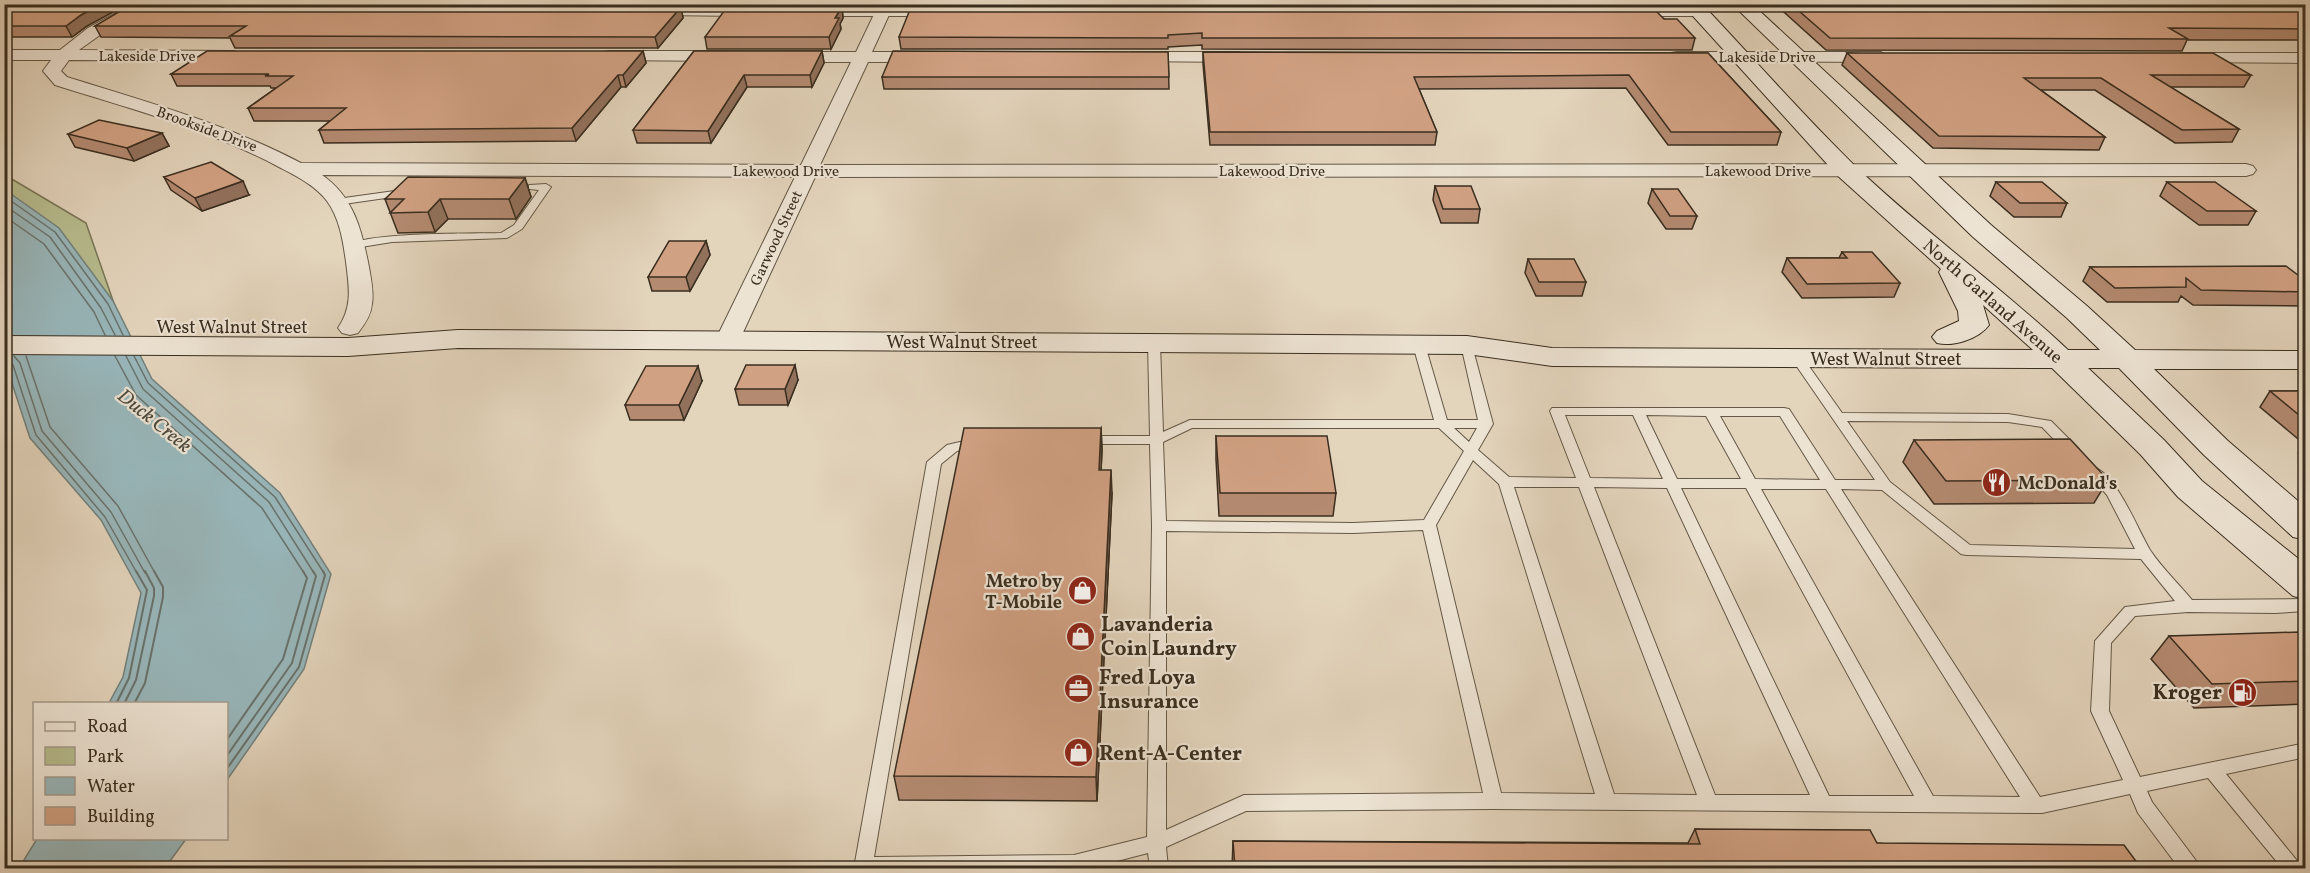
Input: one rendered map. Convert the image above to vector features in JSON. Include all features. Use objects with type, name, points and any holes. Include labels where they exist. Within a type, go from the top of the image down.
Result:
[{"type":"main road","points":[[1741,4],[1917,170],[2115,348],[2216,448],[2306,528]]},
{"type":"main road","name":"North Garland Avenue","points":[[1695,9],[1847,171],[2037,337],[2152,447],[2190,489],[2306,586]]},
{"type":"main road","points":[[1947,260],[1972,311],[1974,324],[1947,337]]},
{"type":"main road","name":"West Walnut Street","points":[[4,326],[348,347],[458,339],[1467,345],[1536,336],[2037,337],[2115,348],[2306,360]]},
{"type":"main road","name":"West Walnut Street","points":[[4,345],[350,328],[458,339]]},
{"type":"main road","name":"West Walnut Street","points":[[1467,345],[1552,357],[2060,359],[2115,348],[2306,338]]},
{"type":"street","points":[[61,56],[83,38],[128,15],[147,9]]},
{"type":"street","name":"Garwood Street","points":[[727,341],[885,9]]},
{"type":"street","name":"Lakeside Drive","points":[[4,55],[252,56]]},
{"type":"street","name":"Brookside Drive","points":[[61,56],[52,71],[61,81],[197,122],[255,144],[329,191],[345,214],[355,245],[363,301],[357,318],[350,328]]},
{"type":"street","points":[[587,56],[742,57]]},
{"type":"street","points":[[766,57],[946,57]]},
{"type":"street","points":[[1113,57],[1256,57]]},
{"type":"street","name":"Lakeside Drive","points":[[1662,57],[1900,57]]},
{"type":"street","points":[[2169,58],[2306,58]]},
{"type":"street","name":"Lakewood Drive","points":[[297,169],[2246,170]]},
{"type":"lane","points":[[812,14],[885,9],[941,14]]},
{"type":"lane","points":[[1635,15],[1695,9]]},
{"type":"lane","points":[[649,13],[754,14]]},
{"type":"lane","points":[[355,245],[392,239],[503,236],[518,227],[546,188],[527,187],[554,170]]},
{"type":"lane","points":[[337,202],[420,190]]},
{"type":"lane","points":[[1154,343],[1159,526],[1156,843],[1159,868]]},
{"type":"lane","points":[[1419,345],[1442,424],[1505,482],[1606,802]]},
{"type":"lane","points":[[1467,345],[1486,424],[1429,525],[1494,801]]},
{"type":"lane","points":[[1797,358],[1885,485],[1966,550],[2145,554]]},
{"type":"lane","points":[[1709,803],[1557,411],[1784,412],[1833,485],[2035,805]]},
{"type":"lane","points":[[1638,412],[1823,803]]},
{"type":"lane","points":[[1711,412],[1928,804]]},
{"type":"lane","points":[[1838,417],[2008,418],[2046,424],[2113,493],[2145,554],[2188,606]]},
{"type":"lane","points":[[1064,440],[1156,440],[1190,424],[1486,424]]},
{"type":"lane","points":[[994,441],[952,448],[934,462],[863,867],[1074,864],[1156,843],[1244,803],[1494,801],[2035,805],[2306,750]]},
{"type":"lane","points":[[1505,482],[1885,485]]},
{"type":"lane","points":[[1159,526],[1353,528],[1429,525]]},
{"type":"lane","points":[[2190,868],[2145,807],[2100,711],[2103,641],[2132,611],[2188,606],[2306,605]]},
{"type":"lane","points":[[2211,769],[2293,868]]},
{"type":"green space","points":[[5,175],[86,223],[118,315],[5,312]]},
{"type":"water","name":"Duck Creek","points":[[4,189],[59,228],[113,301],[152,379],[280,493],[331,574],[304,669],[228,779],[228,702],[110,702],[123,677],[141,593],[101,520],[30,438],[8,371],[4,335]]},
{"type":"water","points":[[36,840],[185,840],[165,868],[19,868]]},
{"type":"building","points":[[4,4],[101,4],[66,26],[4,26]]},
{"type":"building","points":[[1791,4],[2306,4],[2306,29],[2169,28],[2188,39],[1830,38]]},
{"type":"building","points":[[127,7],[681,7],[655,37],[230,36],[246,26],[95,26]]},
{"type":"building","points":[[727,7],[842,7],[835,18],[839,18],[829,37],[705,37]]},
{"type":"building","points":[[911,7],[1652,7],[1664,19],[1677,19],[1695,38],[1202,38],[1202,33],[1168,35],[1168,38],[899,37]]},
{"type":"building","points":[[207,51],[643,51],[623,75],[618,75],[572,128],[319,130],[346,108],[248,108],[293,76],[171,74]]},
{"type":"building","points":[[694,51],[822,51],[810,75],[744,75],[708,131],[633,130]]},
{"type":"building","points":[[893,51],[1168,52],[1169,77],[882,77]]},
{"type":"building","points":[[1203,52],[1708,53],[1781,132],[1671,132],[1629,75],[1414,77],[1437,132],[1210,132]]},
{"type":"building","points":[[1847,53],[2213,53],[2251,75],[2151,75],[2239,129],[2182,130],[2101,78],[2024,78],[2105,137],[1939,136]]},
{"type":"building","points":[[99,120],[162,133],[127,148],[68,134]]},
{"type":"building","points":[[211,162],[243,181],[195,198],[164,177]]},
{"type":"building","points":[[408,177],[525,178],[509,199],[440,199],[428,212],[390,213],[404,199],[385,199]]},
{"type":"building","points":[[1996,182],[2042,182],[2067,203],[2020,203]]},
{"type":"building","points":[[2167,182],[2215,182],[2256,211],[2207,211]]},
{"type":"building","points":[[1435,186],[1471,186],[1480,209],[1443,209]]},
{"type":"building","points":[[1652,189],[1678,189],[1697,216],[1670,216]]},
{"type":"building","points":[[669,241],[706,241],[686,277],[648,277]]},
{"type":"building","points":[[1842,252],[1872,252],[1900,283],[1807,284],[1787,258],[1847,258]]},
{"type":"building","points":[[1528,259],[1574,259],[1586,282],[1539,282]]},
{"type":"building","points":[[2286,266],[2306,281],[2306,292],[2201,290],[2186,278],[2186,287],[2115,288],[2090,267]]},
{"type":"building","points":[[746,365],[795,365],[785,389],[735,389]]},
{"type":"building","points":[[646,366],[698,366],[679,405],[625,405]]},
{"type":"building","points":[[2270,391],[2306,391],[2306,421]]},
{"type":"building","points":[[964,428],[1101,428],[1099,470],[1111,470],[1096,777],[894,776]]},
{"type":"building","points":[[1216,436],[1327,436],[1336,493],[1220,493]]},
{"type":"building","points":[[2070,439],[2108,480],[1946,481],[1914,440]]},
{"type":"building","points":[[2300,632],[2306,637],[2306,681],[2212,684],[2169,636]]},
{"type":"building","points":[[1695,829],[1870,830],[1877,843],[2124,845],[2141,868],[1235,868],[1233,841],[1700,844]]},
{"type":"place","name":"McDonald's","points":[[1997,483]]},
{"type":"place","name":"Metro by T-Mobile","points":[[1083,591]]},
{"type":"place","name":"Lavanderia Coin Laundry","points":[[1080,636]]},
{"type":"place","name":"Fred Loya Insurance","points":[[1078,689]]},
{"type":"place","name":"Kroger","points":[[2243,692]]},
{"type":"place","name":"Rent-A-Center","points":[[1078,753]]}]
